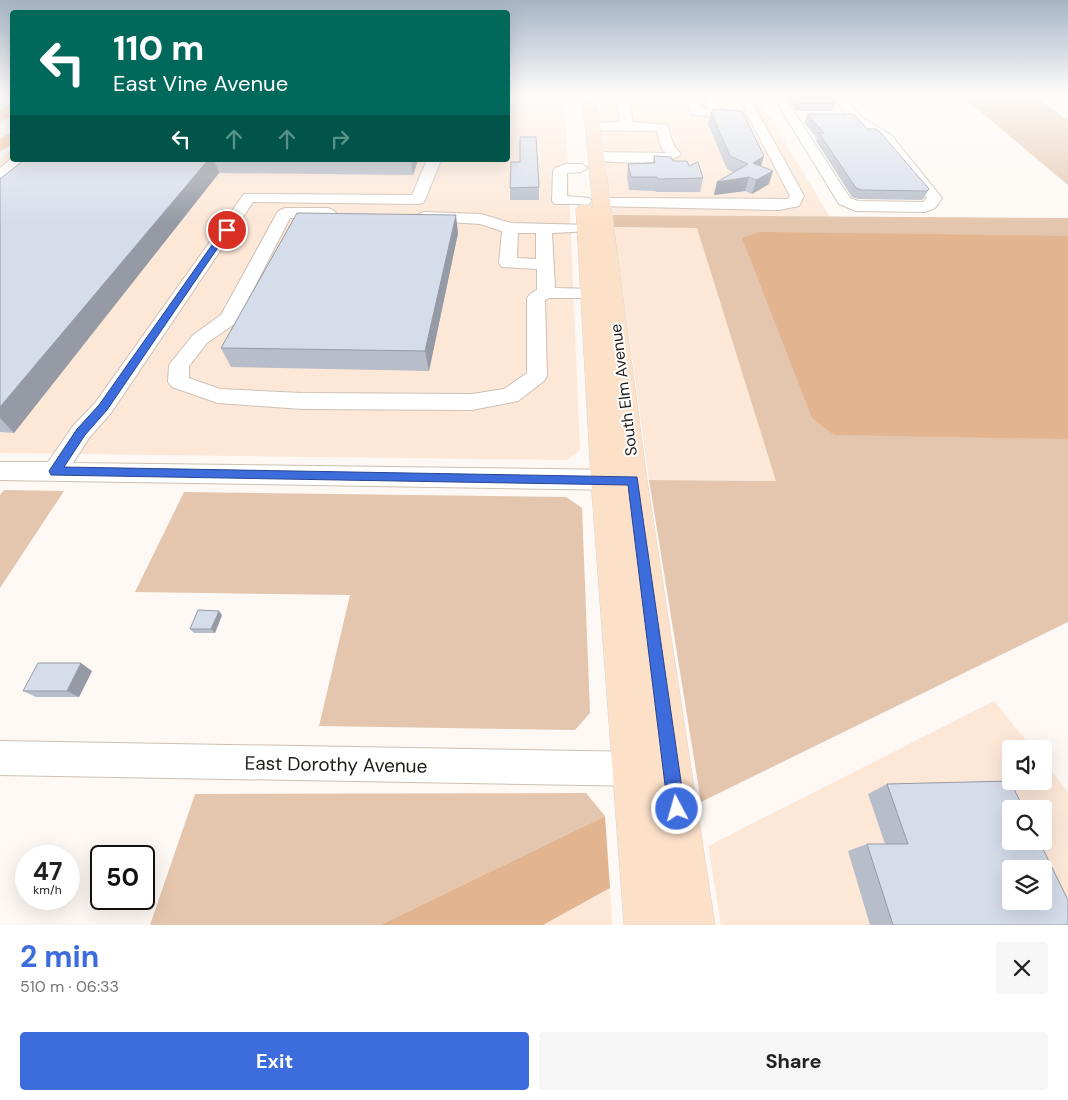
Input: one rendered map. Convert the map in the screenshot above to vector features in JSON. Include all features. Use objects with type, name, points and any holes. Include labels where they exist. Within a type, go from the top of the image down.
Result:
[{"type":"main road","name":"South Elm Avenue","points":[[584,136],[589,162],[619,480],[653,769],[692,925]]},
{"type":"main road","name":"South Elm Avenue","points":[[589,162],[592,136]]},
{"type":"main road","name":"South Elm Avenue","points":[[593,202],[586,228],[591,293],[619,480]]},
{"type":"main road","name":"South Elm Avenue","points":[[647,925],[653,769]]},
{"type":"street","points":[[627,136],[630,157]]},
{"type":"street","points":[[665,136],[668,147],[674,154],[670,157],[630,157],[589,162],[560,171],[560,201],[779,205],[794,203],[797,196],[764,136]]},
{"type":"street","points":[[802,136],[844,201],[856,206],[924,207],[930,205],[935,198],[933,194],[883,136]]},
{"type":"street","points":[[0,175],[16,162]]},
{"type":"street","points":[[55,471],[81,432],[103,408],[249,198],[418,200],[433,162]]},
{"type":"street","points":[[385,215],[284,213],[229,319],[200,339],[179,365],[179,382],[218,396],[302,401],[472,402],[510,396],[537,376],[536,298],[546,293],[591,293]]},
{"type":"street","points":[[411,216],[480,219],[510,228],[586,228]]},
{"type":"street","points":[[510,228],[508,264],[545,264]]},
{"type":"street","points":[[544,228],[546,293]]},
{"type":"street","points":[[0,470],[619,480]]},
{"type":"street","name":"East Dorothy Avenue","points":[[0,758],[653,769]]},
{"type":"shaded area","points":[[510,136],[567,136],[580,450],[567,460],[0,453],[0,159],[10,152],[10,162],[510,162]]},
{"type":"shaded area","points":[[602,136],[782,136],[830,217],[613,215]]},
{"type":"shaded area","points":[[1010,136],[1068,136],[1068,185]]},
{"type":"shaded area","points":[[613,215],[1068,218],[1068,622],[701,802],[649,480],[776,481],[697,228],[614,227]]},
{"type":"shaded area","points":[[614,227],[697,228],[777,481],[649,480]]},
{"type":"shaded area","points":[[759,232],[1068,236],[1068,439],[834,435],[812,418],[742,238]]},
{"type":"shaded area","points":[[4,490],[64,491],[0,588],[0,495]]},
{"type":"shaded area","points":[[184,492],[566,497],[582,508],[590,713],[575,730],[319,726],[350,595],[135,592]]},
{"type":"shaded area","points":[[994,701],[1026,740],[1002,740],[1002,790],[1052,790],[1052,772],[1068,792],[1068,925],[721,925],[708,846]]},
{"type":"shaded area","points":[[586,793],[605,816],[380,925],[150,925],[195,794]]},
{"type":"shaded area","points":[[605,816],[610,888],[543,925],[380,925]]},
{"type":"shaded area","points":[[610,888],[612,925],[543,925]]},
{"type":"building","points":[[721,136],[754,136],[764,156],[753,163],[773,171],[756,180],[749,177],[717,182],[748,164],[730,156]]},
{"type":"building","points":[[821,136],[884,136],[929,189],[927,191],[862,190],[856,188]]},
{"type":"building","points":[[520,137],[536,137],[539,187],[510,188],[511,162],[520,162]]},
{"type":"building","points":[[654,156],[671,157],[673,161],[687,161],[689,166],[698,162],[703,178],[658,179],[657,177],[631,177],[628,164],[655,163]]},
{"type":"building","points":[[21,162],[206,162],[0,407],[0,179]]},
{"type":"building","points":[[297,213],[456,215],[425,351],[221,348]]},
{"type":"building","points":[[198,610],[219,611],[211,629],[190,629]]},
{"type":"building","points":[[38,663],[81,663],[67,691],[23,691]]},
{"type":"building","points":[[1002,781],[1002,790],[1014,790],[1020,800],[1002,800],[1002,850],[1043,850],[1048,860],[1002,860],[1002,910],[1052,910],[1052,867],[1068,900],[1068,925],[893,925],[867,844],[908,844],[887,784]]},
{"type":"route","points":[[227,230],[103,408],[81,432],[55,471],[633,480],[677,809]]}]
